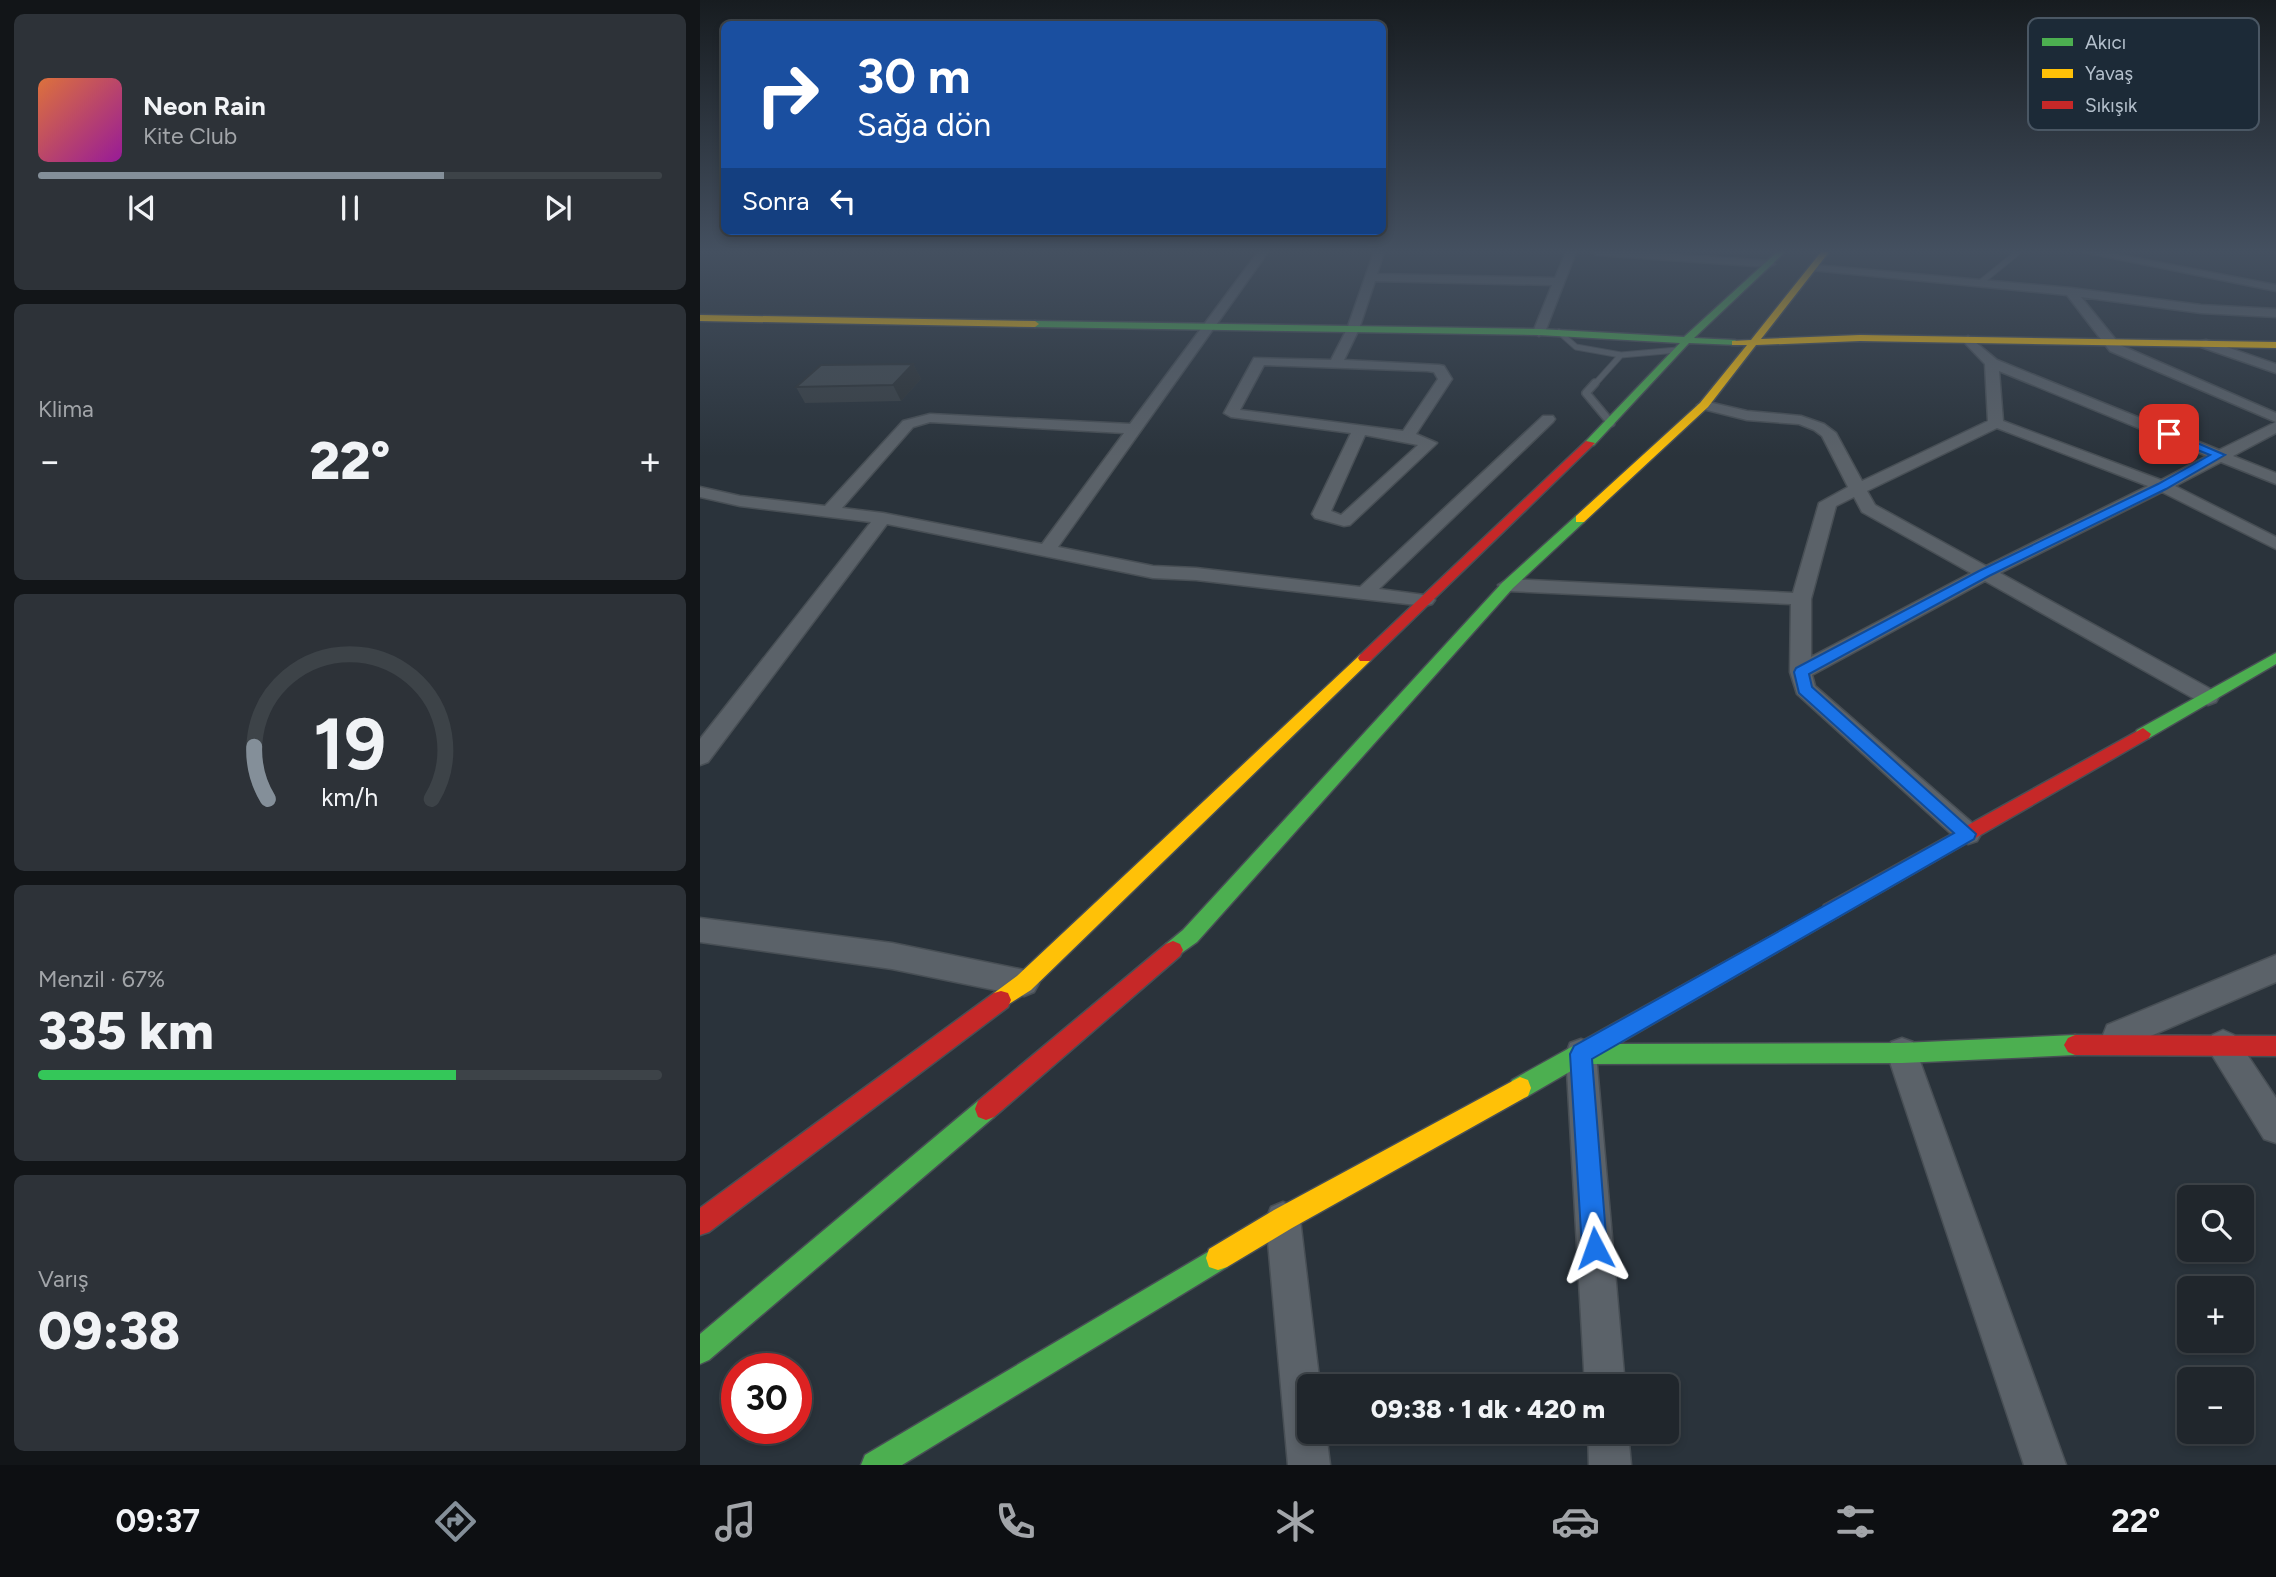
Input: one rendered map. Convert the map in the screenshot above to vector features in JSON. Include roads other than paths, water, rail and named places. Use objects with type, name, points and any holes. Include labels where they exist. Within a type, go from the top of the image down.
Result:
[{"type":"main road","points":[[851,320],[1610,334],[1703,323],[1739,323],[1860,338]]},
{"type":"main road","points":[[700,1223],[1024,984],[1611,423],[1706,320]]},
{"type":"main road","points":[[700,1351],[1190,936],[1508,585],[1703,405],[1772,320]]},
{"type":"main road","points":[[1610,334],[1682,345],[1860,338],[2276,345]]},
{"type":"main road","points":[[875,1465],[1283,1219],[1581,1054],[2276,658]]},
{"type":"main road","points":[[1581,1054],[1902,1053],[2099,1044],[2276,1046]]},
{"type":"street","points":[[1046,551],[1214,320]]},
{"type":"street","points":[[1336,363],[1356,320]]},
{"type":"street","points":[[1539,332],[1544,320]]},
{"type":"street","points":[[2093,320],[2115,348],[2276,418]]},
{"type":"street","points":[[1968,340],[1992,363],[2276,479]]},
{"type":"street","points":[[2206,344],[2276,369]]},
{"type":"street","points":[[1360,430],[1321,514],[1343,521],[1429,443],[1407,436],[1231,413],[1259,361],[1427,366],[1443,372],[1445,379],[1407,436]]},
{"type":"street","points":[[1992,363],[1996,423]]},
{"type":"street","points":[[1703,405],[1753,416],[1795,417],[1819,426],[1828,433],[1868,508],[2208,697]]},
{"type":"street","points":[[829,512],[908,424],[916,420],[930,418],[1135,429]]},
{"type":"street","points":[[1364,593],[1548,419]]},
{"type":"street","points":[[1968,834],[1805,689],[1801,672],[1801,599],[1828,503],[1996,423],[2162,486],[2276,544]]},
{"type":"street","points":[[1801,672],[1984,573],[2276,427]]},
{"type":"street","points":[[700,492],[740,501],[883,518],[1153,572],[1196,574],[1425,600]]},
{"type":"street","points":[[700,755],[883,518]]},
{"type":"street","points":[[1508,585],[1801,599]]},
{"type":"street","points":[[700,930],[892,956],[1024,984]]},
{"type":"street","points":[[2099,1044],[2276,968]]},
{"type":"street","points":[[2223,1045],[2276,1127]]},
{"type":"street","points":[[1902,1053],[2045,1465]]},
{"type":"street","points":[[1581,1054],[1604,1374]]},
{"type":"street","points":[[1283,1219],[1309,1465]]},
{"type":"street","points":[[1609,1444],[1610,1465]]},
{"type":"lane","points":[[1559,332],[1576,347],[1621,355],[1682,345]]},
{"type":"lane","points":[[1611,423],[1586,393],[1621,355]]}]
